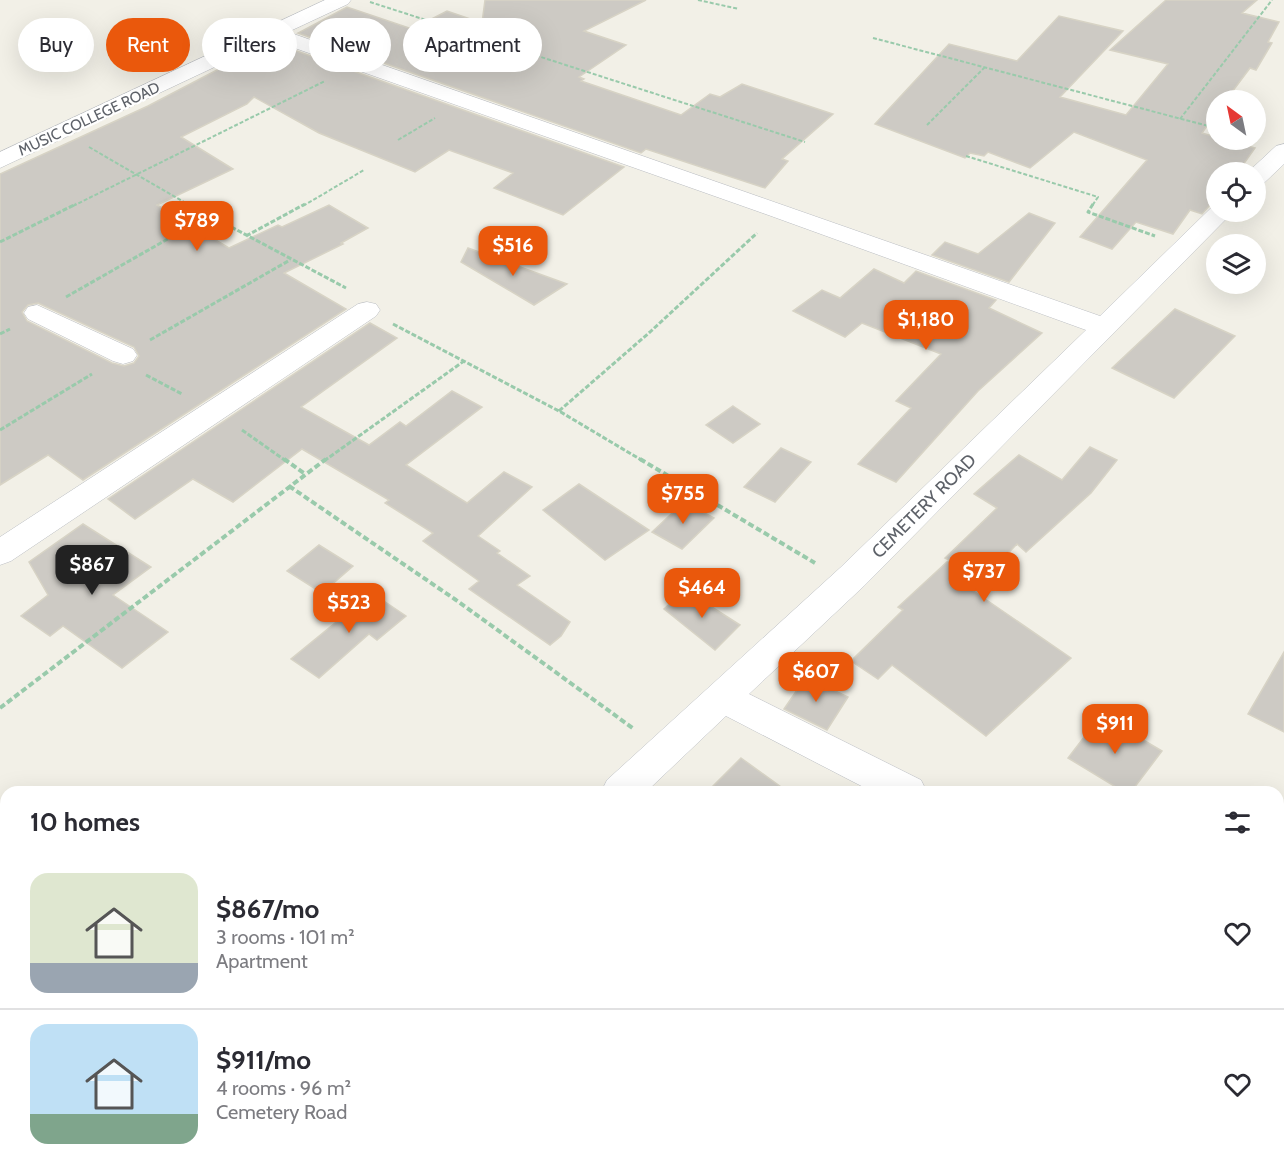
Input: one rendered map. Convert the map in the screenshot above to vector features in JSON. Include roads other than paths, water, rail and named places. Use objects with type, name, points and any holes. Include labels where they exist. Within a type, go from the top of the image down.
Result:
[{"type":"street","name":"MUSIC COLLEGE ROAD","points":[[297,21],[341,0]]},
{"type":"street","points":[[297,43],[780,211],[1103,327]]},
{"type":"street","name":"MUSIC COLLEGE ROAD","points":[[0,161],[202,66]]},
{"type":"street","points":[[1266,168],[1284,151]]},
{"type":"street","name":"CEMETERY ROAD","points":[[626,786],[847,582],[1210,222]]},
{"type":"street","points":[[0,553],[367,310]]},
{"type":"street","points":[[37,313],[123,355]]},
{"type":"street","points":[[723,697],[896,786]]}]
